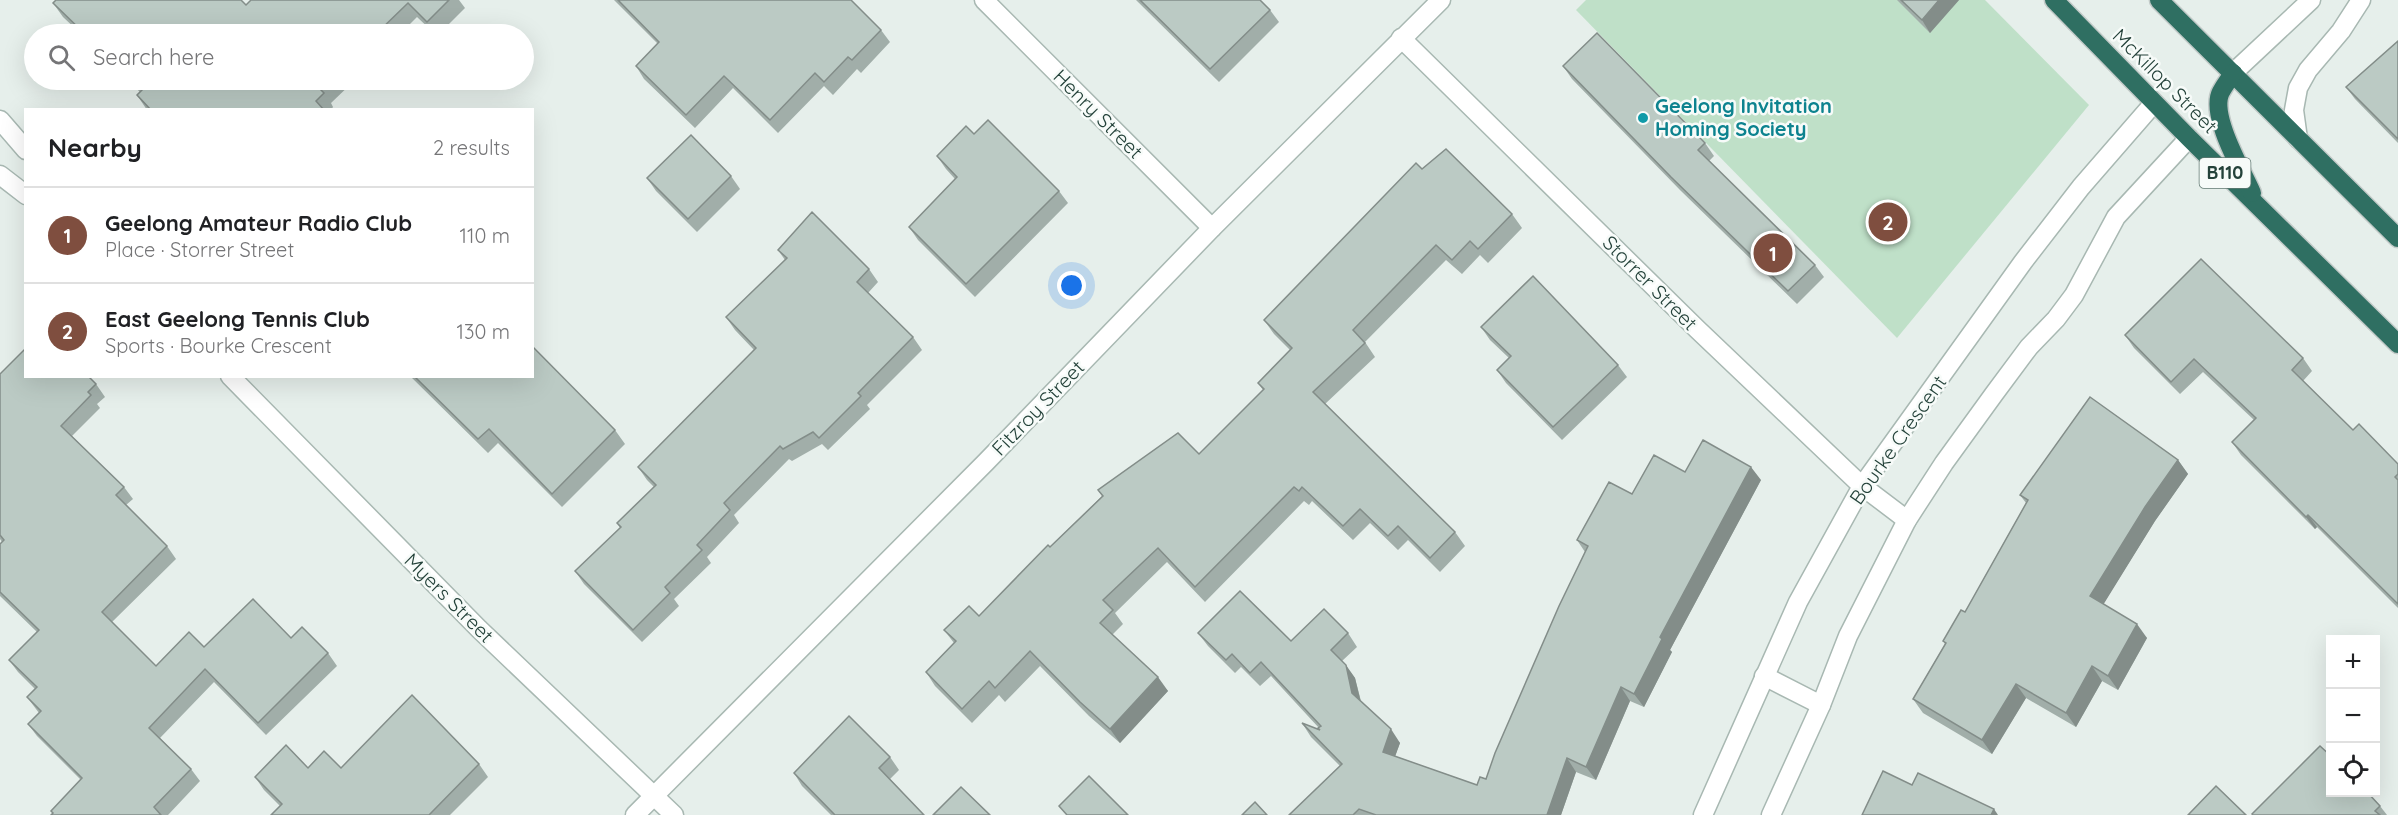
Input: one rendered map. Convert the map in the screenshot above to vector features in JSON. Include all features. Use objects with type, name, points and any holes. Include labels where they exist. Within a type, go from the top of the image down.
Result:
[{"type":"highway","name":"McKillop Street","points":[[2054,0],[2154,103],[2398,344]]},
{"type":"highway","points":[[2159,0],[2398,238]]},
{"type":"highway","points":[[2234,73],[2221,93],[2219,112],[2256,203]]},
{"type":"street","name":"Henry Street","points":[[984,0],[1212,228]]},
{"type":"street","name":"Fitzroy Street","points":[[635,815],[986,462],[1212,228],[1441,0]]},
{"type":"street","points":[[2234,73],[2311,0]]},
{"type":"street","points":[[2298,139],[2294,110],[2298,88],[2308,70],[2341,31],[2361,0]]},
{"type":"street","name":"Storrer Street","points":[[1401,38],[1697,329],[1862,486],[1907,520]]},
{"type":"street","name":"Bourke Crescent","points":[[1703,815],[1798,602],[1862,486],[2081,187],[2154,103]]},
{"type":"street","points":[[0,120],[24,148]]},
{"type":"street","points":[[1771,815],[1821,705],[1848,636],[1907,520],[1944,463],[1994,394],[2029,347],[2056,319],[2073,296],[2116,217],[2189,138]]},
{"type":"street","points":[[0,175],[24,193]]},
{"type":"street","name":"Myers Street","points":[[232,378],[479,629],[674,815]]},
{"type":"street","points":[[1764,676],[1821,705]]},
{"type":"green space","points":[[1586,0],[1985,0],[2089,105],[1897,338],[1576,10]]},
{"type":"building","points":[[56,0],[241,0],[246,5],[251,0],[449,0],[427,22],[408,3],[386,24],[75,24],[53,3]]},
{"type":"building","points":[[618,0],[851,0],[881,30],[852,60],[848,57],[824,82],[815,73],[770,120],[724,76],[686,115],[636,66],[659,42]]},
{"type":"building","points":[[1140,0],[1260,0],[1270,10],[1210,69]]},
{"type":"building","points":[[1901,0],[1939,0],[1922,20]]},
{"type":"building","points":[[1597,33],[1705,143],[1698,150],[1815,265],[1788,291],[1671,177],[1563,66]]},
{"type":"building","points":[[2398,41],[2398,139],[2346,87]]},
{"type":"building","points":[[142,90],[321,90],[324,93],[316,101],[322,108],[149,108],[137,95]]},
{"type":"building","points":[[988,120],[1059,191],[966,284],[909,227],[957,177],[937,156],[966,126],[974,134]]},
{"type":"building","points":[[691,135],[731,176],[688,219],[647,178]]},
{"type":"building","points":[[1446,149],[1512,214],[1478,249],[1470,241],[1452,260],[1436,245],[1353,330],[1365,343],[1313,392],[1455,532],[1430,558],[1398,526],[1388,536],[1360,509],[1343,526],[1302,487],[1299,491],[1294,487],[1195,587],[1158,548],[1103,600],[1113,610],[1100,623],[1158,677],[1110,729],[1030,651],[995,688],[989,681],[962,709],[926,672],[956,641],[944,630],[969,606],[979,616],[1048,545],[1050,547],[1103,496],[1098,490],[1178,433],[1199,454],[1264,389],[1258,383],[1292,348],[1264,320],[1416,163],[1422,169]]},
{"type":"building","points":[[812,212],[869,269],[857,282],[913,337],[858,393],[861,396],[819,438],[813,432],[783,449],[780,446],[724,503],[730,510],[697,545],[702,550],[665,587],[670,593],[633,630],[575,571],[621,527],[617,523],[656,485],[638,467],[756,348],[726,317],[787,258],[778,250]]},
{"type":"building","points":[[2201,259],[2303,358],[2292,370],[2353,430],[2359,424],[2398,464],[2398,474],[2395,477],[2398,480],[2398,604],[2308,515],[2306,517],[2232,442],[2256,418],[2194,359],[2171,382],[2125,335]]},
{"type":"building","points":[[1533,276],[1618,365],[1553,427],[1497,370],[1511,356],[1481,327]]},
{"type":"building","points":[[534,348],[615,430],[552,494],[489,429],[478,439],[416,378],[534,378]]},
{"type":"building","points":[[24,350],[24,378],[90,378],[96,384],[88,392],[91,395],[61,426],[124,487],[116,495],[167,546],[102,612],[156,666],[189,632],[204,647],[253,599],[291,638],[302,627],[328,653],[258,723],[205,669],[149,728],[191,769],[154,807],[161,815],[51,815],[53,813],[51,811],[82,778],[28,724],[41,711],[27,697],[37,687],[9,660],[39,630],[0,592],[0,544],[4,540],[0,535],[0,374]]},
{"type":"building","points":[[2090,397],[2178,460],[2145,507],[2090,596],[2137,624],[2108,676],[2092,666],[2066,713],[2016,684],[1982,740],[1913,699],[1946,643],[1943,641],[1961,610],[1965,612],[2028,500],[2020,495]]},
{"type":"building","points":[[1703,440],[1751,467],[1660,637],[1662,639],[1634,694],[1621,687],[1586,767],[1567,758],[1547,815],[1376,815],[1359,809],[1353,815],[1289,815],[1342,764],[1302,723],[1320,730],[1318,728],[1321,726],[1261,662],[1250,673],[1232,654],[1226,660],[1198,633],[1240,591],[1291,641],[1324,609],[1348,633],[1331,650],[1346,665],[1352,693],[1391,729],[1383,752],[1477,785],[1480,777],[1486,779],[1495,753],[1559,606],[1588,546],[1577,540],[1609,482],[1632,494],[1654,455],[1685,472]]},
{"type":"building","points":[[412,695],[479,764],[429,815],[271,815],[282,804],[255,777],[286,745],[308,768],[324,751],[341,768]]},
{"type":"building","points":[[849,716],[890,757],[879,768],[924,815],[835,815],[794,773]]},
{"type":"building","points":[[2320,746],[2326,751],[2326,797],[2372,797],[2380,806],[2375,811],[2380,815],[2252,814]]},
{"type":"building","points":[[1883,771],[1912,785],[1918,773],[1994,809],[1991,815],[1862,815]]},
{"type":"building","points":[[1089,776],[1128,815],[1067,815],[1059,806]]},
{"type":"building","points":[[2216,786],[2246,815],[2188,815]]},
{"type":"building","points":[[961,787],[990,815],[933,815]]},
{"type":"building","points":[[1255,802],[1267,815],[1242,815]]},
{"type":"place","name":"Geelong Invitation Homing Society","points":[[1643,118]]},
{"type":"place","name":"East Geelong Tennis Club","points":[[1888,222]]},
{"type":"place","name":"Geelong Amateur Radio Club","points":[[1773,253]]}]
